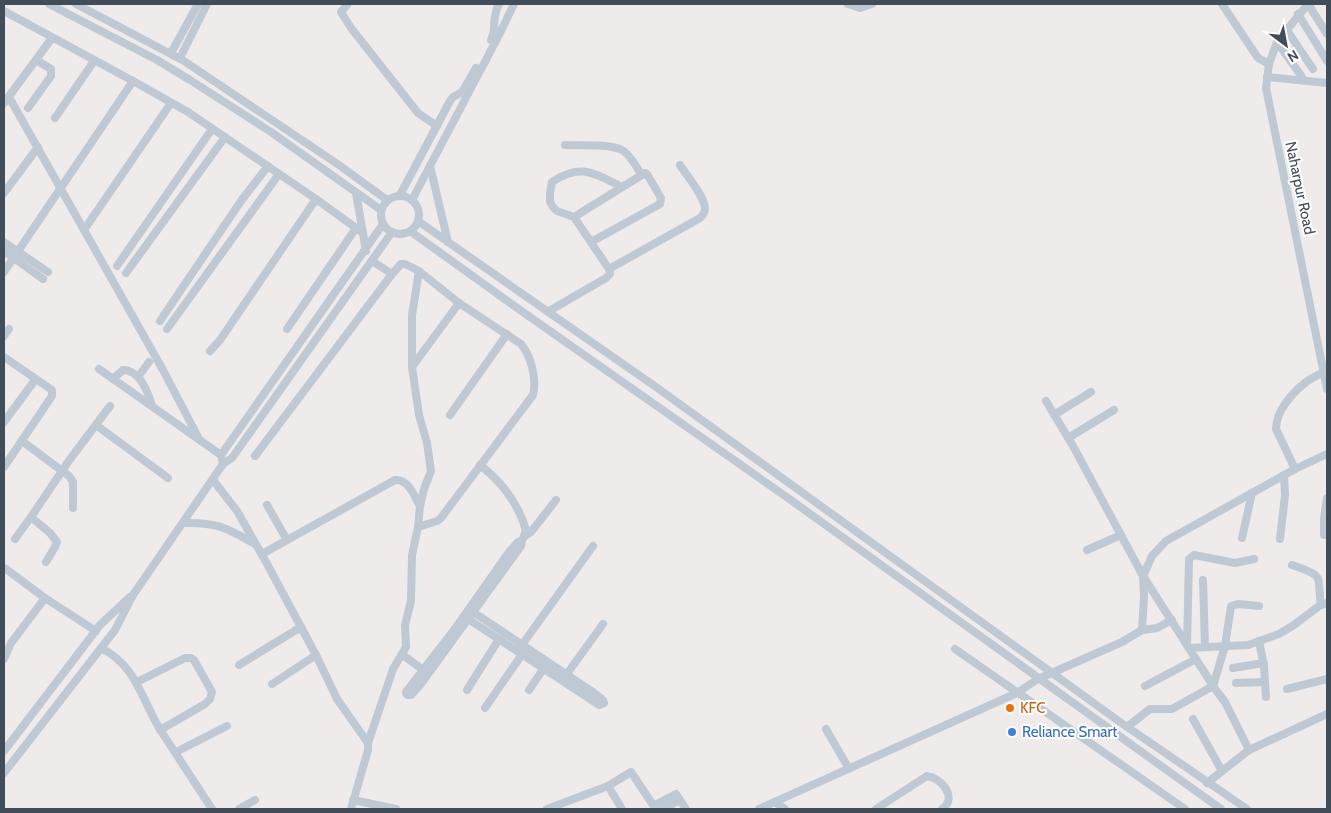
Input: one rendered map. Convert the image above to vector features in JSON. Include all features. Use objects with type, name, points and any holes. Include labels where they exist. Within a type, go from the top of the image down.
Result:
[{"type":"street","points":[[49,4],[157,60],[190,80],[271,132],[381,210]]},
{"type":"street","points":[[76,4],[180,58],[339,165],[387,200]]},
{"type":"street","points":[[171,54],[198,4]]},
{"type":"street","points":[[180,58],[207,4]]},
{"type":"street","points":[[347,4],[341,12],[351,28],[418,113],[437,126]]},
{"type":"street","points":[[400,195],[412,200],[418,209],[418,221],[410,231],[398,234],[392,232],[383,224],[381,210],[387,200],[400,195],[450,100],[462,92],[484,54],[495,34],[493,22],[495,10],[499,4]]},
{"type":"street","points":[[412,200],[514,4]]},
{"type":"street","points":[[848,4],[860,8],[872,4]]},
{"type":"street","points":[[1222,4],[1258,58],[1269,64]]},
{"type":"street","points":[[1308,4],[1327,34]]},
{"type":"street","name":"Naharpur Road","points":[[1308,4],[1277,42],[1269,64],[1266,88],[1270,115],[1324,366],[1327,389]]},
{"type":"street","points":[[4,11],[94,61],[133,80],[171,103],[268,166],[360,231]]},
{"type":"street","points":[[1298,14],[1327,61]]},
{"type":"street","points":[[1286,29],[1312,70]]},
{"type":"street","points":[[52,38],[6,100],[38,147],[163,370],[198,439]]},
{"type":"street","points":[[1277,42],[1302,77]]},
{"type":"street","points":[[28,108],[51,76],[50,69],[36,60]]},
{"type":"street","points":[[55,118],[94,61]]},
{"type":"street","points":[[1267,77],[1327,83]]},
{"type":"street","points":[[4,272],[10,253],[60,189],[133,80]]},
{"type":"street","points":[[84,230],[171,103]]},
{"type":"street","points":[[117,266],[212,129]]},
{"type":"street","points":[[126,273],[226,138]]},
{"type":"street","points":[[565,145],[611,147],[621,150],[627,154],[642,175]]},
{"type":"street","points":[[4,194],[38,147]]},
{"type":"street","points":[[609,269],[704,214],[703,201],[680,165]]},
{"type":"street","points":[[160,321],[241,201],[268,166]]},
{"type":"street","points":[[430,166],[448,242]]},
{"type":"street","points":[[549,311],[610,274],[609,269],[574,218],[557,211],[550,202],[550,186],[552,182],[560,177],[580,171],[591,171],[622,187]]},
{"type":"street","points":[[574,218],[646,173],[661,198],[660,204],[590,242]]},
{"type":"street","points":[[167,329],[279,174]]},
{"type":"street","points":[[253,186],[263,194]]},
{"type":"street","points":[[356,193],[360,231],[366,251]]},
{"type":"street","points":[[210,351],[220,340],[316,199]]},
{"type":"street","points":[[418,221],[549,311],[1127,727],[1247,809]]},
{"type":"street","points":[[221,455],[366,251],[383,224]]},
{"type":"street","points":[[287,329],[360,231]]},
{"type":"street","points":[[410,231],[1221,809]]},
{"type":"street","points":[[4,773],[114,630],[133,594],[223,464],[232,458],[392,232]]},
{"type":"street","points":[[375,238],[384,244]]},
{"type":"street","points":[[4,242],[10,253],[43,279]]},
{"type":"street","points":[[10,253],[48,272]]},
{"type":"street","points":[[372,261],[392,274]]},
{"type":"street","points":[[256,456],[392,274],[401,264],[405,264],[419,271],[459,303],[521,344],[527,350],[530,360],[534,390],[533,395],[441,518],[438,521],[418,527]]},
{"type":"street","points":[[351,809],[368,750],[368,743],[393,669],[406,647],[405,625],[411,600],[412,555],[420,506],[431,471],[427,443],[419,415],[412,367],[412,315],[419,271]]},
{"type":"street","points":[[412,367],[459,303]]},
{"type":"street","points":[[559,338],[568,325]]},
{"type":"street","points":[[450,415],[507,334]]},
{"type":"street","points":[[4,357],[52,390],[52,396],[4,467]]},
{"type":"street","points":[[138,378],[149,362]]},
{"type":"street","points":[[1294,469],[1276,429],[1276,422],[1284,405],[1306,381],[1324,366]]},
{"type":"street","points":[[99,369],[221,455],[223,464]]},
{"type":"street","points":[[113,379],[119,372],[126,370],[131,372],[146,388],[152,406]]},
{"type":"street","points":[[4,422],[35,380]]},
{"type":"street","points":[[138,396],[146,388]]},
{"type":"street","points":[[1054,415],[1091,392]]},
{"type":"street","points":[[1046,401],[1143,576],[1225,702],[1249,750]]},
{"type":"street","points":[[15,538],[110,406]]},
{"type":"street","points":[[1068,438],[1114,410]]},
{"type":"street","points":[[96,425],[168,478]]},
{"type":"street","points":[[22,441],[69,476],[73,482],[73,508]]},
{"type":"street","points":[[1142,630],[1143,576],[1152,556],[1166,542],[1294,469],[1327,454]]},
{"type":"street","points":[[480,465],[507,490],[525,525],[526,530],[523,539]]},
{"type":"street","points":[[1280,539],[1285,495],[1284,475]]},
{"type":"street","points":[[213,480],[232,504],[262,554],[316,655],[337,699],[368,743]]},
{"type":"street","points":[[262,554],[396,480],[406,483],[420,506]]},
{"type":"street","points":[[1242,538],[1252,493]]},
{"type":"street","points":[[1324,535],[1327,498]]},
{"type":"street","points":[[468,614],[406,692],[408,695],[411,695],[421,684],[468,614],[509,552],[531,532],[556,500]]},
{"type":"street","points":[[267,505],[287,540]]},
{"type":"street","points":[[31,517],[50,533],[57,542],[46,562]]},
{"type":"street","points":[[183,522],[216,524],[232,530],[255,544]]},
{"type":"street","points":[[1087,550],[1121,536]]},
{"type":"street","points":[[485,708],[593,546]]},
{"type":"street","points":[[1188,647],[1189,558],[1194,555],[1235,563],[1254,559]]},
{"type":"street","points":[[1188,647],[1248,645],[1279,634],[1324,604],[1320,581],[1317,576],[1309,570],[1292,564]]},
{"type":"street","points":[[4,569],[96,631]]},
{"type":"street","points":[[1203,580],[1205,646]]},
{"type":"street","points":[[4,751],[96,631],[133,594]]},
{"type":"street","points":[[4,659],[11,643],[45,598]]},
{"type":"street","points":[[1127,727],[1150,709],[1172,709],[1213,686],[1225,646],[1232,606],[1238,604],[1259,606]]},
{"type":"street","points":[[468,614],[499,638],[522,650],[544,668],[564,678],[593,692],[604,700],[604,703],[599,705],[564,678],[522,650],[468,614]]},
{"type":"street","points":[[765,808],[1017,693],[1038,679],[1122,642],[1142,630],[1157,628],[1172,620]]},
{"type":"street","points":[[564,678],[603,624]]},
{"type":"street","points":[[239,665],[301,627]]},
{"type":"street","points":[[467,690],[499,638]]},
{"type":"street","points":[[1259,641],[1264,663],[1266,697]]},
{"type":"street","points":[[100,648],[122,662],[137,682],[160,730],[212,809]]},
{"type":"street","points":[[955,649],[1185,809]]},
{"type":"street","points":[[272,684],[316,655]]},
{"type":"street","points":[[402,655],[423,670]]},
{"type":"street","points":[[137,682],[185,658],[190,658],[194,660],[210,686],[212,692],[205,704],[160,730]]},
{"type":"street","points":[[1145,686],[1196,659]]},
{"type":"street","points":[[1233,668],[1264,663]]},
{"type":"street","points":[[529,690],[544,668]]},
{"type":"street","points":[[1287,689],[1327,679]]},
{"type":"street","points":[[1236,684],[1265,682]]},
{"type":"street","points":[[1207,783],[1249,750],[1327,714]]},
{"type":"street","points":[[1193,719],[1222,770]]},
{"type":"street","points":[[176,752],[227,726]]},
{"type":"street","points":[[826,729],[849,769]]},
{"type":"street","points":[[547,809],[608,786],[631,772],[653,805],[674,794],[677,795],[686,809]]},
{"type":"street","points":[[876,809],[927,776],[940,780],[949,796],[950,801],[942,809]]},
{"type":"street","points":[[608,786],[622,809]]},
{"type":"street","points":[[239,809],[255,800]]},
{"type":"street","points":[[353,800],[396,809]]},
{"type":"street","points":[[663,809],[680,800]]},
{"type":"street","points":[[775,802],[785,809]]},
{"type":"place","name":"KFC","points":[[1010,708]]},
{"type":"place","name":"Reliance Smart","points":[[1012,732]]}]
